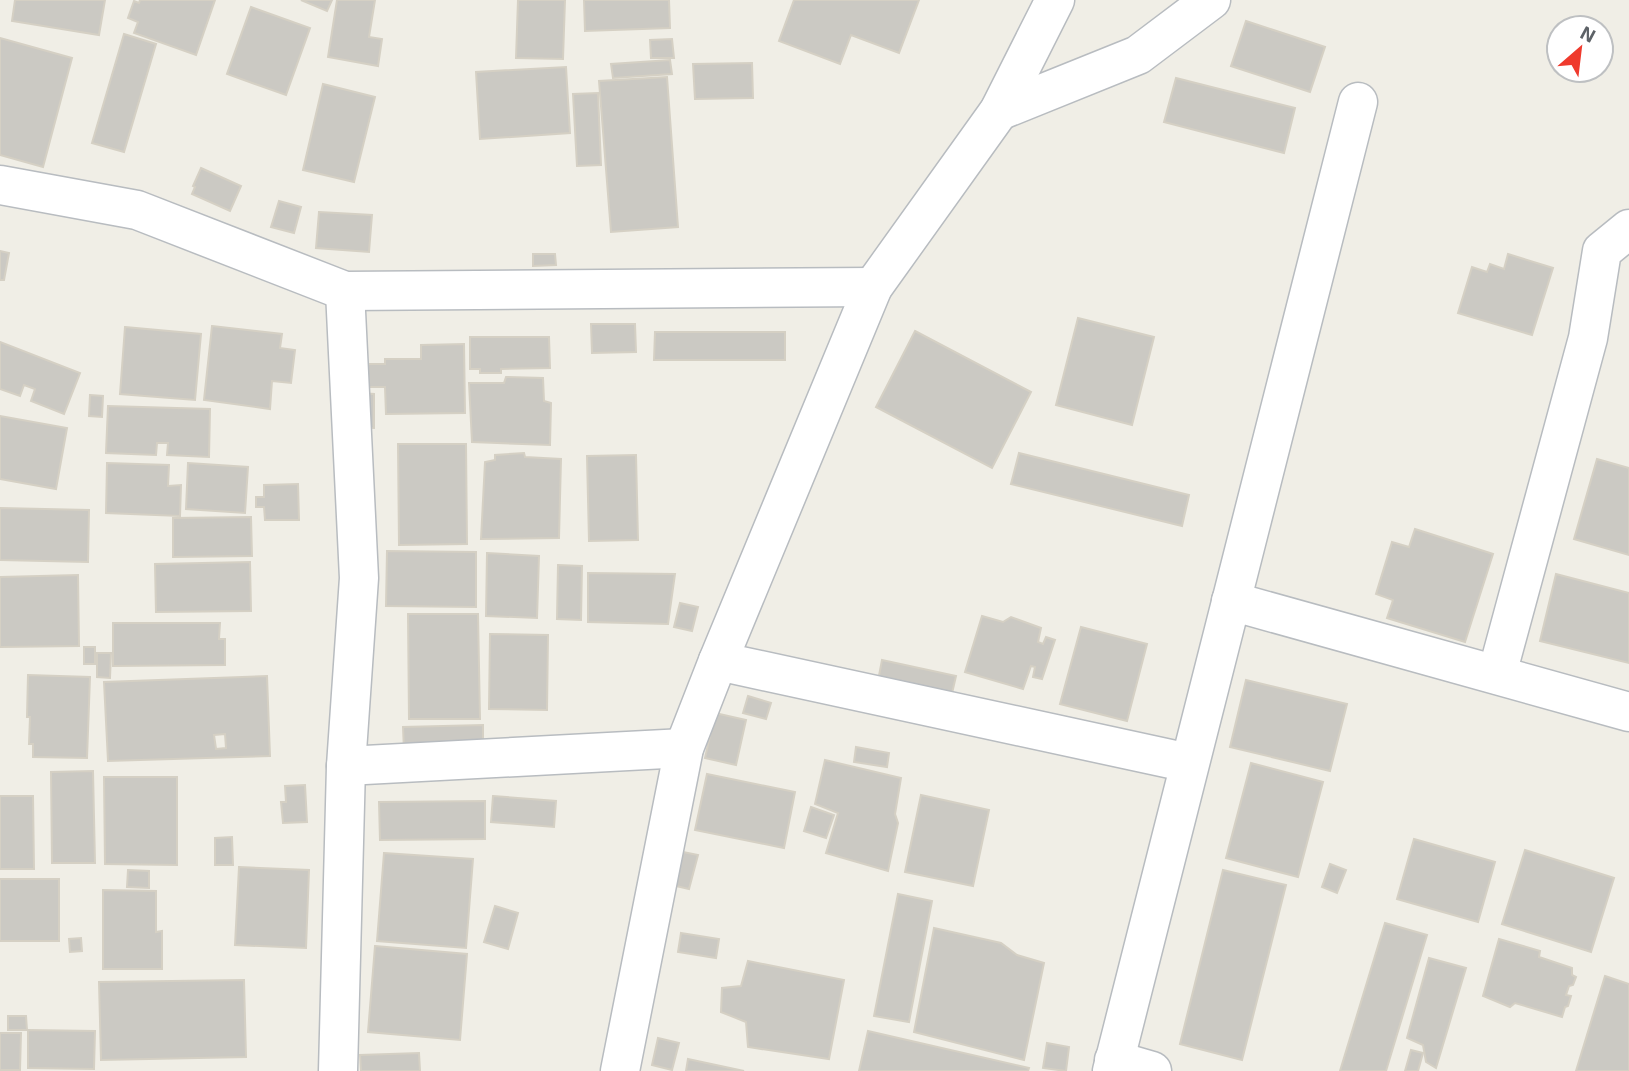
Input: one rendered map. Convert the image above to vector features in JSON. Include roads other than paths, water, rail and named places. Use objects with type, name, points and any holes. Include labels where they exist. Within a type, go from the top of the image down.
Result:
[{"type":"street","points":[[620,1071],[684,748],[718,661],[873,287],[999,111],[1055,0]]},
{"type":"street","points":[[999,111],[1138,55],[1211,0]]},
{"type":"street","points":[[1152,1071],[1113,1066],[1358,102]]},
{"type":"street","points":[[0,185],[138,210],[345,291],[873,287]]},
{"type":"street","points":[[1497,674],[1588,338],[1602,251],[1629,229]]},
{"type":"street","points":[[338,1071],[346,766],[359,578],[345,291]]},
{"type":"street","points":[[1231,601],[1629,712]]},
{"type":"street","points":[[718,661],[1189,764]]},
{"type":"street","points":[[346,766],[684,748]]}]
